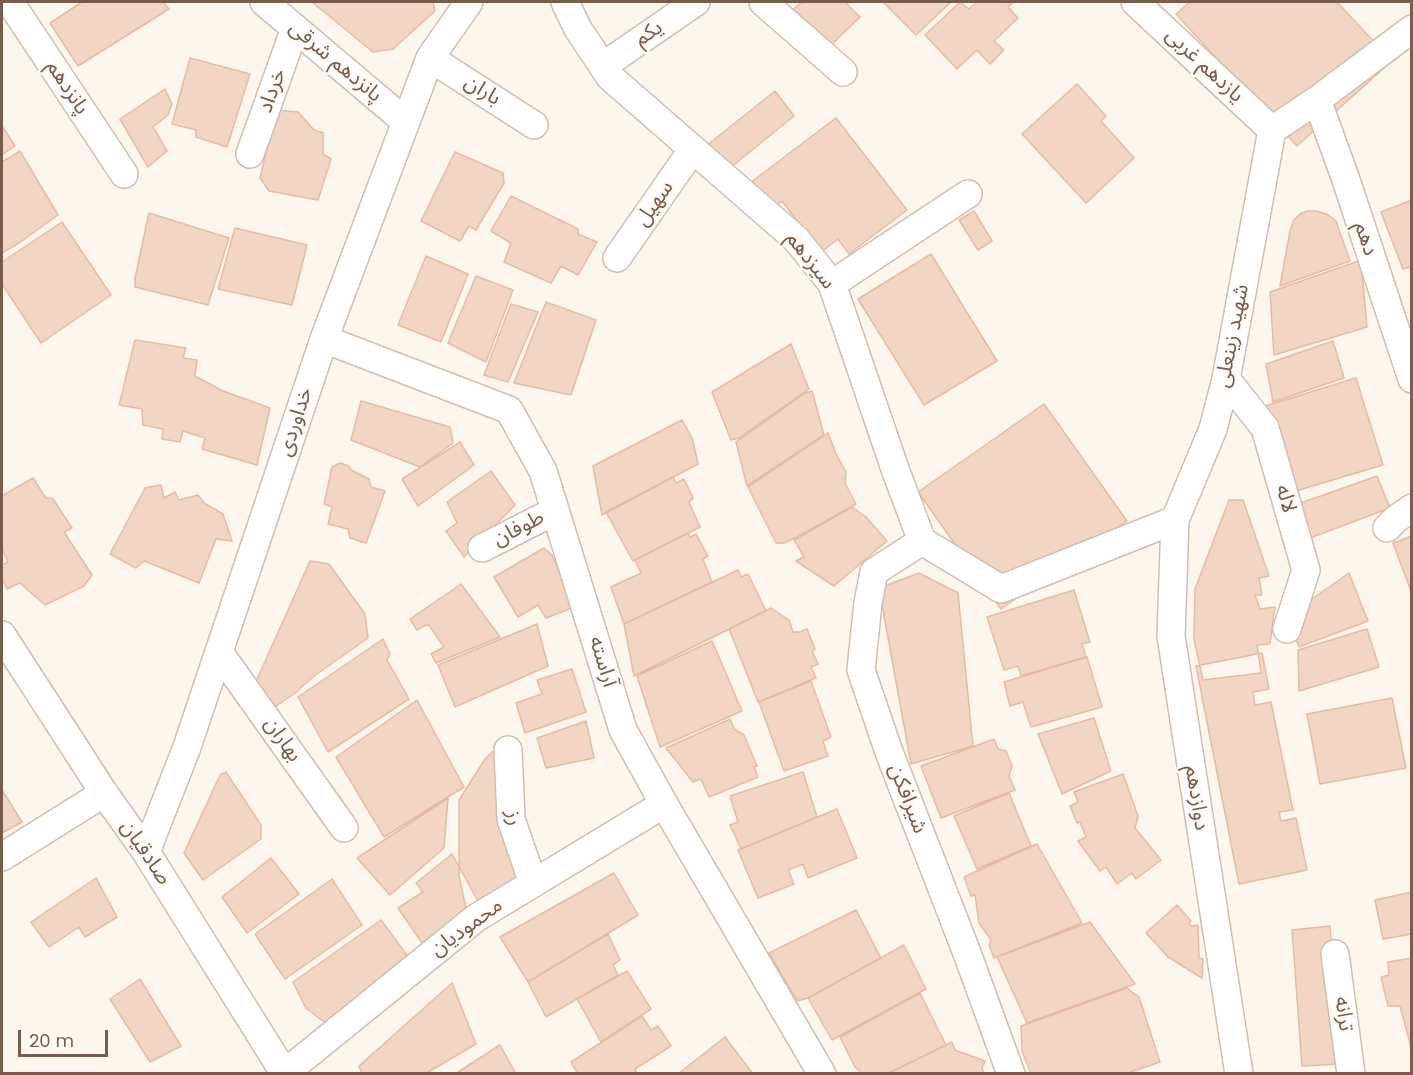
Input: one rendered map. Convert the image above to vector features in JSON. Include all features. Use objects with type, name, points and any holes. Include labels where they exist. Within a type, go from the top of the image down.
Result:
[{"type":"street","name":"پانزدهم","points":[[10,2],[124,174]]},
{"type":"street","name":"پانزدهم شرقی","points":[[264,2],[406,122]]},
{"type":"street","name":"خداوردی","points":[[146,852],[187,747],[324,339],[430,58],[469,2]]},
{"type":"street","name":"سیزدهم","points":[[565,2],[578,29],[610,77],[796,238],[832,284],[922,541]]},
{"type":"street","name":"یکم","points":[[603,66],[696,2]]},
{"type":"street","points":[[763,2],[843,72]]},
{"type":"street","name":"یازدهم غربی","points":[[1135,2],[1272,130]]},
{"type":"street","name":"خرداد","points":[[250,154],[295,28]]},
{"type":"street","points":[[1272,130],[1317,100],[1412,29]]},
{"type":"street","name":"باران","points":[[430,58],[534,125]]},
{"type":"street","name":"دهم","points":[[1317,100],[1412,379]]},
{"type":"street","name":"شهید زینعلی","points":[[1175,520],[1213,429],[1226,379],[1272,130]]},
{"type":"street","name":"سهیل","points":[[617,258],[693,149]]},
{"type":"street","points":[[832,284],[968,194]]},
{"type":"street","name":"آراسته","points":[[324,339],[509,410],[543,471],[623,730],[822,1074]]},
{"type":"street","name":"لاله","points":[[1226,379],[1265,428],[1306,570],[1287,629]]},
{"type":"street","points":[[1387,528],[1412,508]]},
{"type":"street","name":"طوفان","points":[[482,548],[555,511]]},
{"type":"street","points":[[922,541],[1001,589],[1175,520]]},
{"type":"street","name":"دوازدهم","points":[[1175,520],[1171,636],[1239,1074]]},
{"type":"street","name":"شیرافکن","points":[[922,541],[874,572],[868,603],[861,670],[889,752],[1011,1074]]},
{"type":"street","name":"صادقیان","points":[[2,635],[104,792],[146,852],[285,1073]]},
{"type":"street","name":"بهاران","points":[[219,652],[344,828]]},
{"type":"street","name":"رز","points":[[508,750],[511,819],[533,884]]},
{"type":"street","points":[[2,857],[104,792]]},
{"type":"street","name":"محمودیان","points":[[285,1073],[476,918],[664,804]]},
{"type":"street","name":"ترانه","points":[[1335,954],[1351,1074]]},
{"type":"building","points":[[82,2],[163,2],[169,9],[78,66],[50,23]]},
{"type":"building","points":[[312,2],[433,2],[435,11],[393,49],[373,52]]},
{"type":"building","points":[[802,2],[845,2],[860,17],[825,51],[789,13]]},
{"type":"building","points":[[883,2],[951,2],[916,35]]},
{"type":"building","points":[[960,2],[969,9],[977,2],[1014,2],[1008,7],[1018,18],[994,41],[1004,50],[990,64],[977,50],[957,69],[925,35]]},
{"type":"building","points":[[1190,2],[1337,2],[1392,61],[1297,146],[1176,14]]},
{"type":"building","points":[[190,58],[250,74],[227,147],[196,137],[196,130],[172,124]]},
{"type":"building","points":[[1077,84],[1106,116],[1101,121],[1134,158],[1086,203],[1022,134]]},
{"type":"building","points":[[165,89],[172,104],[168,115],[153,127],[167,151],[148,167],[120,119]]},
{"type":"building","points":[[775,91],[794,116],[725,172],[705,147]]},
{"type":"building","points":[[276,110],[298,112],[314,130],[323,133],[323,154],[331,159],[318,200],[269,191],[260,178]]},
{"type":"building","points":[[836,118],[907,210],[849,254],[838,239],[821,252],[782,201],[767,213],[746,186]]},
{"type":"building","points":[[2,126],[15,146],[2,155]]},
{"type":"building","points":[[20,151],[58,215],[2,253],[2,162]]},
{"type":"building","points":[[455,152],[503,173],[504,183],[476,230],[469,226],[460,241],[421,221]]},
{"type":"building","points":[[511,196],[578,229],[578,234],[597,242],[578,275],[561,266],[551,283],[504,262],[511,243],[491,231]]},
{"type":"building","points":[[1412,200],[1412,266],[1403,269],[1381,212]]},
{"type":"building","points":[[974,211],[992,241],[978,250],[959,220]]},
{"type":"building","points":[[1307,211],[1317,211],[1336,221],[1350,261],[1280,286],[1290,231],[1294,220]]},
{"type":"building","points":[[149,213],[229,238],[208,305],[135,287]]},
{"type":"building","points":[[62,222],[111,295],[41,343],[2,284],[2,262]]},
{"type":"building","points":[[235,228],[307,245],[292,305],[218,289]]},
{"type":"building","points":[[931,254],[997,361],[924,405],[858,299]]},
{"type":"building","points":[[426,256],[468,274],[441,342],[398,325]]},
{"type":"building","points":[[1361,260],[1367,327],[1274,355],[1270,292]]},
{"type":"building","points":[[476,276],[513,290],[486,362],[448,343]]},
{"type":"building","points":[[546,302],[596,320],[571,395],[514,383]]},
{"type":"building","points":[[511,304],[538,312],[508,382],[484,375]]},
{"type":"building","points":[[135,340],[186,348],[183,358],[197,360],[195,376],[223,391],[270,408],[257,465],[202,449],[205,438],[183,431],[180,442],[162,439],[163,429],[143,425],[142,409],[119,405]]},
{"type":"building","points":[[1333,341],[1344,378],[1273,402],[1266,364]]},
{"type":"building","points":[[791,344],[809,389],[739,438],[731,440],[712,392]]},
{"type":"building","points":[[1356,378],[1383,465],[1289,493],[1262,407]]},
{"type":"building","points":[[812,391],[824,435],[747,486],[736,442],[805,393]]},
{"type":"building","points":[[361,401],[450,427],[453,443],[420,467],[351,440]]},
{"type":"building","points":[[1044,404],[1127,521],[1001,609],[918,492]]},
{"type":"building","points":[[682,420],[692,438],[698,464],[602,515],[593,466]]},
{"type":"building","points":[[828,433],[846,472],[845,483],[856,504],[799,536],[784,543],[776,543],[748,487]]},
{"type":"building","points":[[460,442],[474,465],[418,506],[402,479]]},
{"type":"building","points":[[340,463],[369,479],[371,487],[385,491],[366,543],[350,538],[348,529],[328,524],[332,507],[324,504],[332,467]]},
{"type":"building","points":[[491,471],[515,505],[464,557],[446,531],[457,523],[447,502]]},
{"type":"building","points":[[1377,476],[1390,508],[1310,538],[1298,504]]},
{"type":"building","points":[[673,477],[676,483],[684,479],[693,498],[689,502],[700,527],[633,561],[606,512]]},
{"type":"building","points":[[33,478],[45,497],[53,499],[72,528],[64,532],[92,575],[84,586],[45,605],[20,583],[7,589],[2,578],[2,565],[8,562],[2,549],[2,496]]},
{"type":"building","points":[[161,485],[164,498],[175,492],[179,500],[198,495],[204,503],[223,514],[232,541],[216,539],[199,583],[144,561],[136,568],[110,554],[145,488]]},
{"type":"building","points":[[1229,500],[1243,500],[1269,576],[1259,578],[1262,595],[1255,595],[1260,609],[1275,607],[1270,644],[1257,645],[1261,673],[1203,680],[1194,639],[1195,589]]},
{"type":"building","points":[[852,507],[866,517],[887,541],[834,586],[796,561],[804,557],[794,540]]},
{"type":"building","points":[[688,533],[690,537],[696,534],[708,556],[703,559],[712,582],[624,624],[611,587],[641,573],[635,560]]},
{"type":"building","points":[[1412,536],[1412,594],[1393,543]]},
{"type":"building","points":[[544,548],[552,555],[575,607],[546,618],[538,605],[518,617],[494,577]]},
{"type":"building","points":[[310,561],[329,564],[365,614],[368,638],[273,708],[254,686]]},
{"type":"building","points":[[738,570],[741,577],[748,574],[766,611],[634,676],[624,624]]},
{"type":"building","points":[[919,573],[958,593],[973,746],[911,764],[879,588]]},
{"type":"building","points":[[1349,573],[1368,621],[1299,647],[1290,624],[1299,608]]},
{"type":"building","points":[[461,584],[500,637],[436,663],[431,654],[444,647],[428,624],[417,630],[410,619]]},
{"type":"building","points":[[1074,590],[1090,642],[1082,644],[1086,657],[1021,676],[1018,666],[1004,670],[987,617]]},
{"type":"building","points":[[771,608],[789,620],[793,632],[807,629],[815,649],[812,651],[818,664],[811,667],[816,678],[758,702],[729,629]]},
{"type":"building","points":[[537,624],[548,666],[455,707],[438,665]]},
{"type":"building","points":[[1367,629],[1379,667],[1299,691],[1298,650]]},
{"type":"building","points":[[383,639],[390,654],[387,660],[409,699],[328,752],[298,697]]},
{"type":"building","points":[[712,641],[742,711],[660,747],[637,676]]},
{"type":"building","points":[[1262,653],[1269,689],[1253,692],[1255,705],[1271,702],[1293,810],[1279,812],[1281,821],[1296,818],[1307,870],[1239,884],[1196,666]]},
{"type":"building","points":[[1087,657],[1102,707],[1031,727],[1023,702],[1010,706],[1004,682]]},
{"type":"building","points":[[572,669],[586,712],[525,733],[516,703],[542,694],[537,680]]},
{"type":"building","points":[[811,681],[831,737],[823,741],[828,756],[784,771],[759,702]]},
{"type":"building","points":[[1392,698],[1406,768],[1320,784],[1307,714]]},
{"type":"building","points":[[417,700],[464,787],[384,837],[336,757]]},
{"type":"building","points":[[1094,718],[1111,771],[1062,794],[1038,734]]},
{"type":"building","points":[[730,719],[734,729],[744,735],[757,766],[754,767],[758,777],[709,797],[701,779],[693,782],[666,748]]},
{"type":"building","points":[[586,721],[594,758],[546,768],[537,738]]},
{"type":"building","points":[[994,739],[998,749],[1006,751],[1012,766],[1009,776],[1015,790],[941,818],[921,766]]},
{"type":"building","points":[[505,740],[518,876],[466,909],[459,875],[459,800],[485,759]]},
{"type":"building","points":[[226,772],[261,825],[261,839],[203,880],[184,853],[220,775]]},
{"type":"building","points":[[803,772],[817,817],[741,849],[730,825],[738,822],[730,796]]},
{"type":"building","points":[[1123,774],[1138,816],[1135,828],[1161,860],[1136,879],[1132,873],[1117,884],[1106,867],[1100,871],[1078,841],[1086,837],[1070,806],[1078,802],[1074,792]]},
{"type":"building","points":[[2,790],[22,822],[2,833]]},
{"type":"building","points":[[1009,793],[1031,846],[977,869],[954,816]]},
{"type":"building","points":[[448,798],[444,848],[390,895],[357,858]]},
{"type":"building","points":[[837,809],[857,858],[808,878],[803,864],[788,870],[794,884],[758,898],[738,850]]},
{"type":"building","points":[[1037,844],[1082,923],[994,958],[989,945],[991,940],[979,923],[975,895],[971,896],[964,877]]},
{"type":"building","points":[[452,854],[478,901],[422,943],[398,908],[423,892],[416,883]]},
{"type":"building","points":[[271,858],[299,894],[247,933],[222,897]]},
{"type":"building","points":[[614,873],[638,915],[528,982],[500,937]]},
{"type":"building","points":[[96,878],[117,917],[85,937],[79,927],[49,947],[31,922]]},
{"type":"building","points":[[332,879],[362,925],[285,979],[255,934]]},
{"type":"building","points":[[1412,892],[1412,934],[1383,939],[1375,900]]},
{"type":"building","points":[[1177,905],[1191,921],[1189,923],[1191,926],[1198,925],[1199,958],[1203,959],[1202,978],[1168,957],[1146,933]]},
{"type":"building","points":[[856,910],[881,958],[808,998],[797,1001],[769,953]]},
{"type":"building","points":[[381,920],[412,962],[329,1026],[306,1008],[293,982]]},
{"type":"building","points":[[1090,922],[1135,984],[1027,1023],[997,957]]},
{"type":"building","points":[[1330,926],[1341,1064],[1302,1066],[1292,930]]},
{"type":"building","points":[[608,934],[620,960],[613,965],[618,975],[546,1017],[528,982]]},
{"type":"building","points":[[904,945],[926,989],[832,1040],[808,998]]},
{"type":"building","points":[[1412,958],[1412,1051],[1400,1006],[1388,1006],[1381,977],[1389,975],[1388,962]]},
{"type":"building","points":[[627,971],[651,1009],[601,1042],[577,999]]},
{"type":"building","points":[[140,979],[181,1046],[150,1062],[110,999]]},
{"type":"building","points":[[452,983],[476,1044],[425,1074],[362,1074],[359,1066]]},
{"type":"building","points":[[1127,988],[1139,997],[1160,1062],[1125,1074],[1031,1074],[1022,1051],[1021,1026]]},
{"type":"building","points":[[920,993],[946,1045],[887,1074],[863,1074],[855,1067],[840,1037]]},
{"type":"building","points":[[642,1016],[651,1030],[658,1026],[671,1046],[635,1069],[637,1074],[578,1074],[571,1062]]},
{"type":"building","points":[[725,1037],[753,1074],[678,1074]]},
{"type":"building","points":[[952,1042],[955,1050],[985,1061],[982,1068],[984,1074],[887,1074]]},
{"type":"building","points":[[500,1045],[516,1074],[455,1074]]}]
